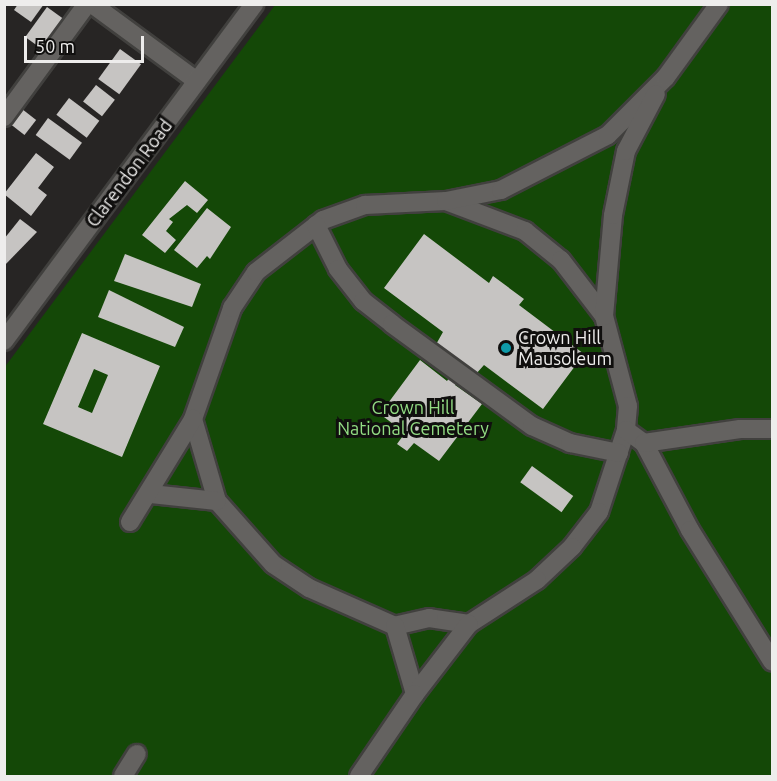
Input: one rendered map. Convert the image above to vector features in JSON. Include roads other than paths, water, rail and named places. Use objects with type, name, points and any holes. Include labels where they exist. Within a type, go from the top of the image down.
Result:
[{"type":"street","points":[[4,117],[87,4]]},
{"type":"street","points":[[92,4],[197,81]]},
{"type":"street","name":"Clarendon Road","points":[[5,338],[254,4]]},
{"type":"street","points":[[359,777],[415,694],[469,624],[537,580],[572,547],[598,512],[626,430],[628,406],[604,316],[613,215],[626,151],[666,77],[719,4]]},
{"type":"street","points":[[130,522],[151,494],[193,419],[232,308],[256,272],[316,225],[364,205],[446,201],[501,190],[562,161],[608,135],[666,77]]},
{"type":"street","points":[[446,201],[525,231],[561,260],[604,316]]},
{"type":"street","points":[[316,225],[338,269],[363,301],[392,324],[532,426],[570,443],[619,453]]},
{"type":"street","points":[[193,419],[217,501],[273,564],[309,588],[395,626],[429,618],[469,624]]},
{"type":"street","points":[[644,443],[740,429],[772,429]]},
{"type":"street","points":[[626,430],[644,443],[690,530],[772,661]]},
{"type":"street","points":[[151,494],[217,501]]},
{"type":"street","points":[[395,626],[415,694]]},
{"type":"street","points":[[129,775],[137,754]]},
{"type":"place","name":"Crown Hill Mausoleum","points":[[506,348]]},
{"type":"park label","name":"Crown Hill National Cemetery","points":[[413,418]]}]
